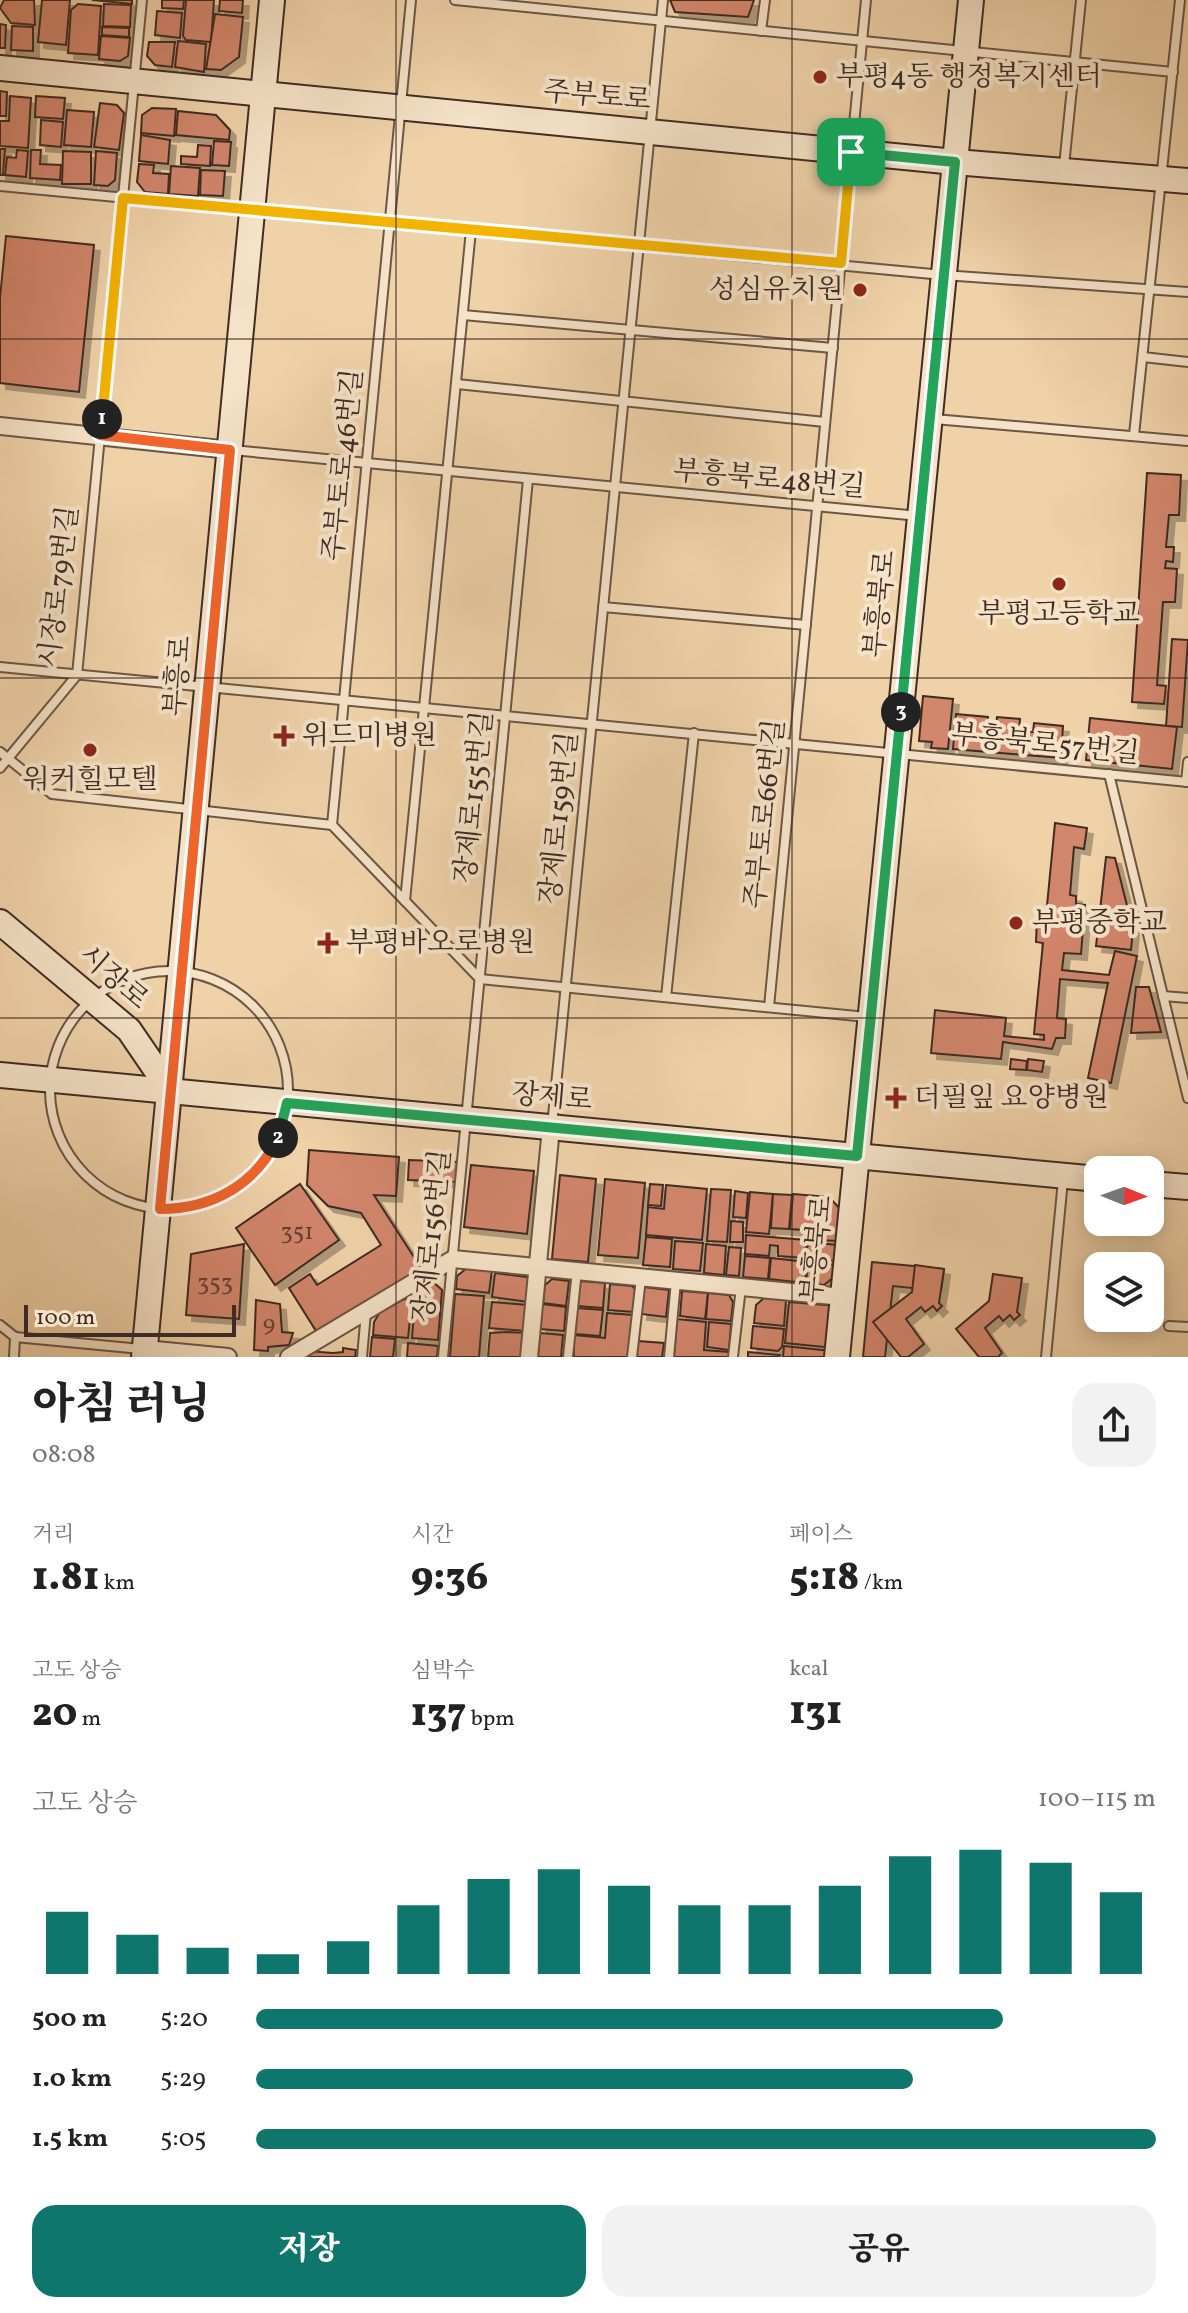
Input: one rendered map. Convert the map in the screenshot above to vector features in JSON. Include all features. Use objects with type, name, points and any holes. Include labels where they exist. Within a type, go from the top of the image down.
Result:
[{"type":"main road","name":"부흥로","points":[[145,1353],[172,1093],[272,0]]},
{"type":"main road","name":"부흥북로","points":[[837,1357],[971,0]]},
{"type":"main road","name":"주부토로","points":[[0,68],[955,162],[1188,181]]},
{"type":"main road","name":"시장로","points":[[0,922],[92,998],[137,1040],[172,1093]]},
{"type":"main road","name":"장제로","points":[[0,1075],[1084,1178]]},
{"type":"main road","points":[[1164,1185],[1188,1187]]},
{"type":"street","points":[[0,426],[230,450]]},
{"type":"street","points":[[529,1357],[538,1267],[535,1243],[551,1128]]},
{"type":"street","points":[[289,1357],[453,1259],[843,1297]]},
{"type":"street","points":[[145,1353],[228,1357]]},
{"type":"lane","name":"시장로79번길","points":[[0,768],[4,755],[77,675],[142,0]]},
{"type":"lane","name":"주부토로46번길","points":[[332,825],[411,0]]},
{"type":"lane","points":[[455,0],[1173,72]]},
{"type":"lane","name":"장제로159번길","points":[[551,1128],[663,0]]},
{"type":"lane","points":[[761,31],[765,0]]},
{"type":"lane","name":"주부토로66번길","points":[[769,1007],[866,0]]},
{"type":"lane","points":[[1064,172],[1081,0]]},
{"type":"lane","points":[[1134,435],[1180,0]]},
{"type":"lane","points":[[0,186],[943,275],[1188,292]]},
{"type":"lane","points":[[405,901],[471,230]]},
{"type":"lane","points":[[463,315],[833,348]]},
{"type":"lane","points":[[1143,357],[1188,362]]},
{"type":"lane","points":[[457,384],[825,422]]},
{"type":"lane","points":[[930,419],[1188,441]]},
{"type":"lane","name":"부흥북로48번길","points":[[230,450],[920,516]]},
{"type":"lane","name":"장제로155번길","points":[[466,1120],[528,479]]},
{"type":"lane","points":[[603,607],[806,625]]},
{"type":"lane","name":"부흥북로57번길","points":[[0,667],[1187,782]]},
{"type":"lane","points":[[666,997],[694,733]]},
{"type":"lane","points":[[4,755],[52,794],[332,825],[480,979],[871,1017]]},
{"type":"lane","points":[[1187,782],[1188,762]]},
{"type":"lane","points":[[1109,774],[1188,1098]]},
{"type":"lane","points":[[183,971],[227,985],[262,1016],[283,1057],[287,1103],[277,1141],[245,1182],[205,1204],[160,1209],[115,1197],[78,1168],[55,1127],[50,1080],[59,1044],[79,1011],[92,998],[135,975],[183,971]]},
{"type":"lane","points":[[1163,996],[1188,998]]},
{"type":"lane","name":"장제로156번길","points":[[443,1357],[466,1120]]},
{"type":"lane","points":[[1046,1357],[1064,1176]]},
{"type":"lane","points":[[568,1357],[577,1270]]},
{"type":"lane","points":[[632,1357],[641,1277]]},
{"type":"lane","points":[[669,1357],[676,1280]]},
{"type":"lane","points":[[733,1357],[741,1287]]},
{"type":"lane","points":[[362,1357],[366,1312]]},
{"type":"lane","points":[[0,1325],[15,1337],[145,1353]]},
{"type":"lane","points":[[1169,1326],[1188,1327]]},
{"type":"lane","points":[[14,1357],[15,1337]]},
{"type":"building","points":[[4,0],[34,0],[35,25],[11,23],[0,8]]},
{"type":"building","points":[[42,0],[70,0],[66,45],[38,42]]},
{"type":"building","points":[[92,0],[132,0],[132,4]]},
{"type":"building","points":[[162,0],[184,0],[183,9],[162,8]]},
{"type":"building","points":[[186,0],[214,0],[211,42],[186,40],[183,36]]},
{"type":"building","points":[[220,0],[243,0],[242,13],[219,11]]},
{"type":"building","points":[[670,0],[754,0],[748,17],[675,12]]},
{"type":"building","points":[[78,4],[101,6],[98,55],[68,53],[71,10]]},
{"type":"building","points":[[104,4],[131,5],[130,27],[103,26]]},
{"type":"building","points":[[157,11],[182,13],[180,38],[155,35]]},
{"type":"building","points":[[215,14],[243,17],[239,57],[221,70],[206,69]]},
{"type":"building","points":[[0,24],[6,25],[5,48],[0,48]]},
{"type":"building","points":[[12,26],[33,27],[33,51],[11,50]]},
{"type":"building","points":[[102,27],[129,28],[129,37],[102,35]]},
{"type":"building","points":[[101,36],[130,38],[128,56],[120,61],[99,59]]},
{"type":"building","points":[[178,41],[206,44],[204,72],[175,67]]},
{"type":"building","points":[[149,42],[175,42],[172,67],[155,65],[147,56]]},
{"type":"building","points":[[0,91],[7,92],[6,116],[0,116]]},
{"type":"building","points":[[10,96],[31,98],[28,148],[0,146],[0,121],[9,121]]},
{"type":"building","points":[[36,96],[65,98],[63,119],[35,117]]},
{"type":"building","points":[[100,103],[117,105],[124,113],[119,150],[94,147]]},
{"type":"building","points":[[152,108],[176,109],[174,136],[141,133],[142,115]]},
{"type":"building","points":[[67,110],[94,112],[91,147],[64,145]]},
{"type":"building","points":[[178,111],[216,115],[230,130],[229,140],[176,135]]},
{"type":"building","points":[[41,120],[63,122],[61,147],[40,145]]},
{"type":"building","points":[[141,135],[170,140],[168,164],[139,161]]},
{"type":"building","points":[[214,141],[231,142],[229,166],[212,165]]},
{"type":"building","points":[[198,145],[211,146],[210,166],[181,164],[181,156],[197,157]]},
{"type":"building","points":[[0,149],[5,149],[3,175],[0,175]]},
{"type":"building","points":[[17,150],[28,151],[26,177],[5,175],[7,157],[16,158]]},
{"type":"building","points":[[31,150],[41,150],[40,164],[61,165],[60,180],[30,178]]},
{"type":"building","points":[[63,151],[91,152],[91,184],[62,184]]},
{"type":"building","points":[[96,151],[117,153],[115,180],[108,186],[94,185]]},
{"type":"building","points":[[139,164],[154,165],[153,173],[169,174],[168,194],[145,192],[137,182]]},
{"type":"building","points":[[171,166],[200,168],[198,196],[169,194]]},
{"type":"building","points":[[201,170],[225,171],[223,196],[200,195]]},
{"type":"building","points":[[6,236],[94,245],[79,392],[0,383],[0,298]]},
{"type":"building","points":[[1147,473],[1181,475],[1179,515],[1169,515],[1166,547],[1174,547],[1173,562],[1166,561],[1165,568],[1177,569],[1175,602],[1163,602],[1157,685],[1166,686],[1164,704],[1132,702]]},
{"type":"building","points":[[1172,639],[1188,640],[1182,727],[1166,726]]},
{"type":"building","points":[[923,696],[953,699],[948,749],[931,748],[932,742],[919,741]]},
{"type":"building","points":[[956,714],[988,717],[987,727],[996,728],[997,717],[1020,719],[1019,731],[1033,732],[1034,723],[1063,726],[1061,758],[953,749]]},
{"type":"building","points":[[1090,718],[1177,727],[1172,769],[1086,760]]},
{"type":"building","points":[[1055,823],[1087,828],[1084,849],[1074,847],[1070,895],[1076,896],[1076,904],[1085,905],[1081,954],[1064,953],[1062,970],[1109,975],[1115,951],[1137,956],[1111,1083],[1088,1078],[1108,983],[1060,979],[1057,1018],[1066,1019],[1065,1038],[1056,1038],[1052,1049],[1003,1042],[1001,1059],[931,1053],[935,1010],[1006,1018],[1004,1036],[1044,1040],[1044,1035],[1034,1034],[1043,943],[1036,942],[1037,916],[1046,916]]},
{"type":"building","points":[[1106,857],[1115,858],[1133,929],[1131,950],[1096,946]]},
{"type":"building","points":[[1136,987],[1149,987],[1161,1032],[1131,1033]]},
{"type":"building","points":[[1011,1059],[1027,1061],[1026,1070],[1010,1069]]},
{"type":"building","points":[[1028,1059],[1044,1061],[1042,1072],[1027,1070]]},
{"type":"building","points":[[309,1150],[399,1157],[396,1196],[374,1195],[421,1268],[318,1334],[289,1288],[310,1274],[317,1285],[381,1245],[361,1213],[328,1206],[307,1185]]},
{"type":"building","points":[[409,1160],[458,1162],[457,1182],[408,1180]]},
{"type":"building","points":[[471,1165],[534,1171],[527,1234],[464,1227]]},
{"type":"building","points":[[560,1175],[596,1179],[588,1262],[552,1259]]},
{"type":"building","points":[[605,1179],[645,1183],[638,1258],[598,1255]]},
{"type":"building","points":[[300,1184],[339,1240],[275,1285],[236,1228]]},
{"type":"building","points":[[650,1184],[663,1185],[661,1206],[648,1205]]},
{"type":"building","points":[[666,1185],[707,1189],[702,1240],[646,1235],[648,1207],[664,1209]]},
{"type":"building","points":[[711,1189],[731,1190],[727,1242],[707,1241]]},
{"type":"building","points":[[735,1191],[748,1193],[746,1218],[733,1217]]},
{"type":"building","points":[[750,1192],[773,1194],[769,1234],[746,1232]]},
{"type":"building","points":[[773,1194],[792,1195],[789,1229],[771,1228]]},
{"type":"building","points":[[793,1194],[829,1197],[841,1210],[839,1241],[815,1240],[816,1231],[790,1229]]},
{"type":"building","points":[[731,1221],[743,1222],[743,1242],[730,1242]]},
{"type":"building","points":[[746,1235],[806,1240],[805,1258],[778,1256],[778,1246],[770,1245],[769,1256],[745,1254]]},
{"type":"building","points":[[646,1237],[672,1239],[670,1267],[643,1265]]},
{"type":"building","points":[[675,1241],[703,1243],[700,1271],[673,1269]]},
{"type":"building","points":[[808,1242],[837,1245],[835,1261],[806,1258]]},
{"type":"building","points":[[244,1244],[239,1319],[186,1315],[191,1254]]},
{"type":"building","points":[[706,1244],[726,1246],[724,1275],[704,1273]]},
{"type":"building","points":[[729,1247],[741,1248],[739,1276],[726,1275]]},
{"type":"building","points":[[745,1256],[770,1258],[768,1279],[743,1277]]},
{"type":"building","points":[[771,1258],[807,1262],[805,1283],[769,1279]]},
{"type":"building","points":[[808,1262],[835,1265],[834,1277],[824,1285],[806,1283]]},
{"type":"building","points":[[872,1262],[944,1269],[941,1291],[893,1286],[885,1357],[863,1357]]},
{"type":"building","points":[[915,1265],[944,1269],[939,1303],[942,1306],[937,1311],[933,1306],[925,1312],[921,1307],[906,1319],[924,1344],[908,1357],[901,1357],[873,1322],[912,1292]]},
{"type":"building","points":[[467,1268],[492,1270],[489,1293],[456,1289],[457,1276]]},
{"type":"building","points":[[495,1273],[527,1277],[531,1282],[529,1302],[492,1297]]},
{"type":"building","points":[[993,1274],[1022,1278],[1017,1312],[1020,1315],[1014,1320],[1010,1315],[1003,1321],[999,1316],[985,1328],[1002,1353],[998,1357],[979,1357],[956,1329],[989,1301]]},
{"type":"building","points":[[430,1279],[442,1290],[438,1340],[412,1338],[416,1289]]},
{"type":"building","points":[[552,1279],[569,1281],[566,1306],[543,1303],[545,1285]]},
{"type":"building","points":[[580,1281],[605,1283],[603,1308],[577,1306]]},
{"type":"building","points":[[610,1284],[632,1286],[636,1290],[634,1312],[608,1310]]},
{"type":"building","points":[[644,1287],[669,1290],[666,1317],[641,1314]]},
{"type":"building","points":[[682,1291],[708,1293],[705,1319],[680,1316]]},
{"type":"building","points":[[708,1293],[729,1295],[733,1302],[731,1321],[706,1319]]},
{"type":"building","points":[[455,1294],[484,1296],[479,1357],[450,1357]]},
{"type":"building","points":[[764,1298],[786,1300],[784,1326],[754,1323],[756,1305]]},
{"type":"building","points":[[404,1299],[412,1300],[408,1338],[373,1335],[374,1322],[380,1312]]},
{"type":"building","points":[[256,1300],[280,1304],[282,1332],[293,1333],[289,1345],[268,1347],[268,1351],[254,1350]]},
{"type":"building","points":[[492,1302],[528,1305],[526,1331],[489,1328]]},
{"type":"building","points":[[789,1302],[838,1306],[834,1348],[785,1343]]},
{"type":"building","points":[[542,1304],[566,1307],[564,1331],[540,1329]]},
{"type":"building","points":[[577,1308],[603,1310],[600,1336],[575,1334]]},
{"type":"building","points":[[607,1313],[633,1315],[629,1357],[574,1357],[574,1335],[605,1338]]},
{"type":"building","points":[[677,1319],[706,1322],[704,1350],[729,1352],[729,1357],[674,1357]]},
{"type":"building","points":[[709,1322],[731,1324],[729,1350],[707,1347]]},
{"type":"building","points":[[753,1326],[784,1329],[782,1347],[778,1351],[751,1348]]},
{"type":"building","points":[[490,1333],[526,1333],[524,1357],[488,1357]]},
{"type":"building","points":[[540,1333],[563,1335],[561,1357],[538,1357]]},
{"type":"building","points":[[372,1337],[395,1339],[393,1357],[370,1357]]},
{"type":"building","points":[[638,1341],[664,1343],[662,1357],[636,1357]]},
{"type":"building","points":[[408,1343],[438,1346],[437,1357],[407,1357]]},
{"type":"building","points":[[784,1346],[832,1351],[832,1357],[783,1357]]},
{"type":"building","points":[[343,1348],[356,1350],[355,1357],[307,1357],[308,1351],[333,1353],[343,1352]]},
{"type":"building","points":[[748,1352],[780,1355],[748,1357]]},
{"type":"place","name":"부평4동 행정복지센터","points":[[820,77]]},
{"type":"place","name":"성심유치원","points":[[860,290]]},
{"type":"place","name":"부평고등학교","points":[[1059,584]]},
{"type":"place","name":"위드미병원","points":[[284,736]]},
{"type":"place","name":"워커힐모텔","points":[[90,750]]},
{"type":"place","name":"부평중학교","points":[[1016,923]]},
{"type":"place","name":"부평바오로병원","points":[[328,943]]},
{"type":"place","name":"더필잎 요양병원","points":[[896,1098]]},
{"type":"route","points":[[851,152],[955,162],[857,1156],[287,1103],[277,1141],[266,1159],[245,1182],[205,1204],[160,1209],[230,450],[148,443],[134,438],[100,435],[123,198],[841,263],[851,152]]}]
